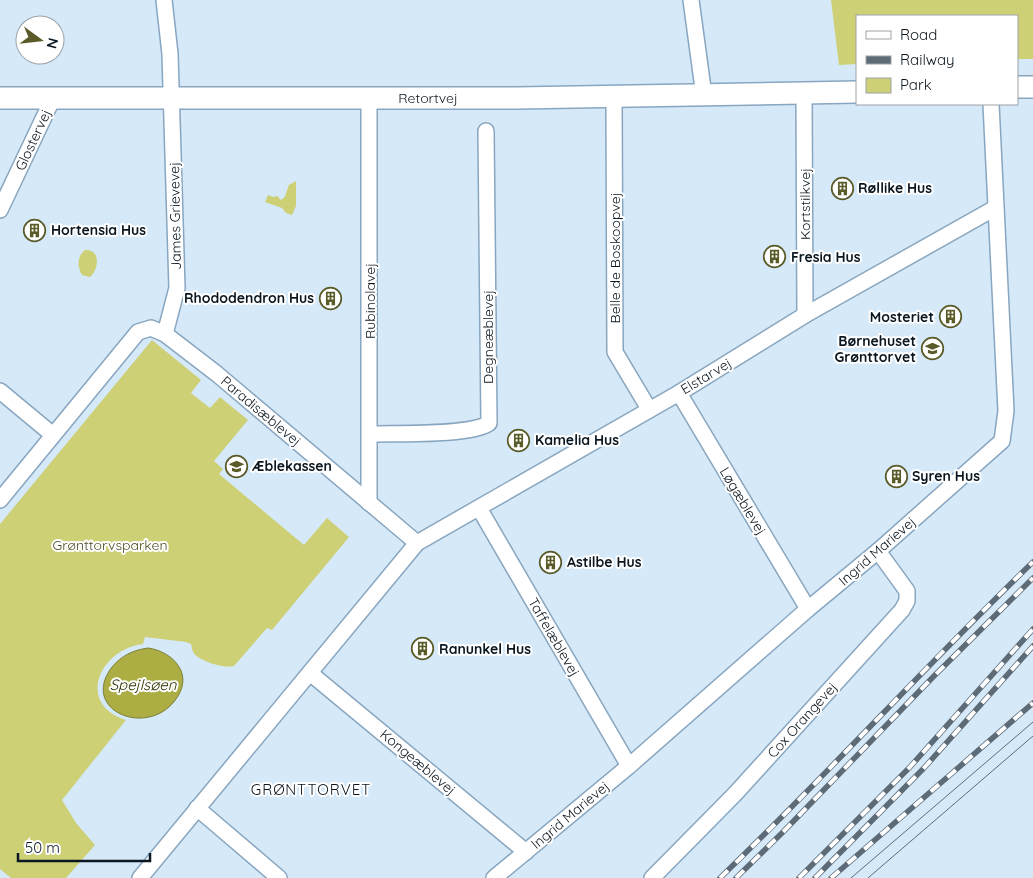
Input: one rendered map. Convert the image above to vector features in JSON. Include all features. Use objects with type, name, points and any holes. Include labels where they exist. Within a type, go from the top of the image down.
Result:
[{"type":"street","name":"James Grievevej","points":[[164,0],[170,54],[172,98],[177,288],[165,334]]},
{"type":"street","points":[[690,0],[704,96]]},
{"type":"street","points":[[1018,88],[1033,87]]},
{"type":"street","name":"Retortvej","points":[[0,98],[614,97],[856,92]]},
{"type":"street","name":"Kortstilkvej","points":[[804,93],[805,315]]},
{"type":"street","name":"Belle de Boskoopvej","points":[[614,97],[615,352],[649,409]]},
{"type":"street","name":"Glostervej","points":[[0,210],[52,98]]},
{"type":"street","name":"Rubinolavej","points":[[369,503],[370,98]]},
{"type":"street","name":"Ingrid Marievej","points":[[494,878],[629,766],[1002,441],[1006,411],[991,105]]},
{"type":"street","name":"Degneæblevej","points":[[370,434],[449,432],[483,427],[489,423],[486,131]]},
{"type":"street","name":"Elstarvej","points":[[417,543],[679,393],[805,315],[995,208]]},
{"type":"street","points":[[0,500],[138,332],[151,328],[165,334]]},
{"type":"street","name":"Paradisæblevej","points":[[165,334],[274,420],[417,543]]},
{"type":"street","points":[[0,391],[53,435]]},
{"type":"street","name":"Løgæblevej","points":[[679,393],[808,609]]},
{"type":"street","name":"Taffelæblevej","points":[[479,508],[629,766]]},
{"type":"street","points":[[140,878],[417,543]]},
{"type":"street","name":"Cox Orangevej","points":[[652,878],[735,794],[902,610],[907,601],[907,591],[878,551]]},
{"type":"street","name":"Kongeæblevej","points":[[310,673],[526,852]]},
{"type":"street","points":[[197,808],[279,878]]},
{"type":"green space","points":[[831,0],[1033,0],[1033,59],[1018,59],[1018,15],[856,15],[856,64],[839,65]]},
{"type":"green space","points":[[296,181],[296,206],[292,215],[286,213],[282,208],[265,202],[268,195],[278,196],[280,200],[282,199],[289,185]]},
{"type":"green space","points":[[85,250],[94,253],[97,260],[97,265],[90,277],[82,275],[79,269],[79,258]]},
{"type":"green space","name":"Grønttorvsparken","points":[[152,340],[201,380],[191,393],[210,408],[220,397],[248,420],[214,461],[223,469],[219,474],[304,545],[327,518],[349,537],[272,630],[267,628],[234,666],[218,665],[200,658],[193,652],[191,644],[186,642],[145,637],[143,644],[128,648],[115,656],[105,666],[99,678],[98,690],[101,702],[110,712],[126,720],[62,800],[76,823],[95,845],[66,878],[11,878],[0,869],[0,524]]},
{"type":"water","name":"Spejlsøen","points":[[148,648],[157,650],[172,658],[181,671],[182,687],[178,696],[166,709],[152,716],[137,718],[122,715],[111,708],[104,697],[104,683],[112,667],[119,660],[132,652]]},
{"type":"tram line","points":[[851,878],[1033,722]]},
{"type":"tram line","points":[[868,878],[1033,736]]},
{"type":"railway","points":[[720,878],[1033,562]]},
{"type":"railway","points":[[736,878],[1033,578]]},
{"type":"railway","points":[[799,878],[910,767],[1033,629]]},
{"type":"railway","points":[[815,878],[924,768],[1033,646]]},
{"type":"railway","points":[[831,878],[1033,703]]},
{"type":"place","name":"Røllike Hus","points":[[842,188]]},
{"type":"place","name":"Hortensia Hus","points":[[35,230]]},
{"type":"place","name":"Fresia Hus","points":[[775,257]]},
{"type":"place","name":"Rhododendron Hus","points":[[330,298]]},
{"type":"place","name":"Mosteriet","points":[[950,317]]},
{"type":"place","name":"Børnehuset Grønttorvet","points":[[932,349]]},
{"type":"place","name":"Kamelia Hus","points":[[519,440]]},
{"type":"place","name":"Æblekassen","points":[[236,466]]},
{"type":"place","name":"Syren Hus","points":[[896,476]]},
{"type":"place","name":"Astilbe Hus","points":[[551,562]]},
{"type":"place","name":"Ranunkel Hus","points":[[423,649]]},
{"type":"district","name":"GRØNTTORVET","points":[[311,789]]}]
